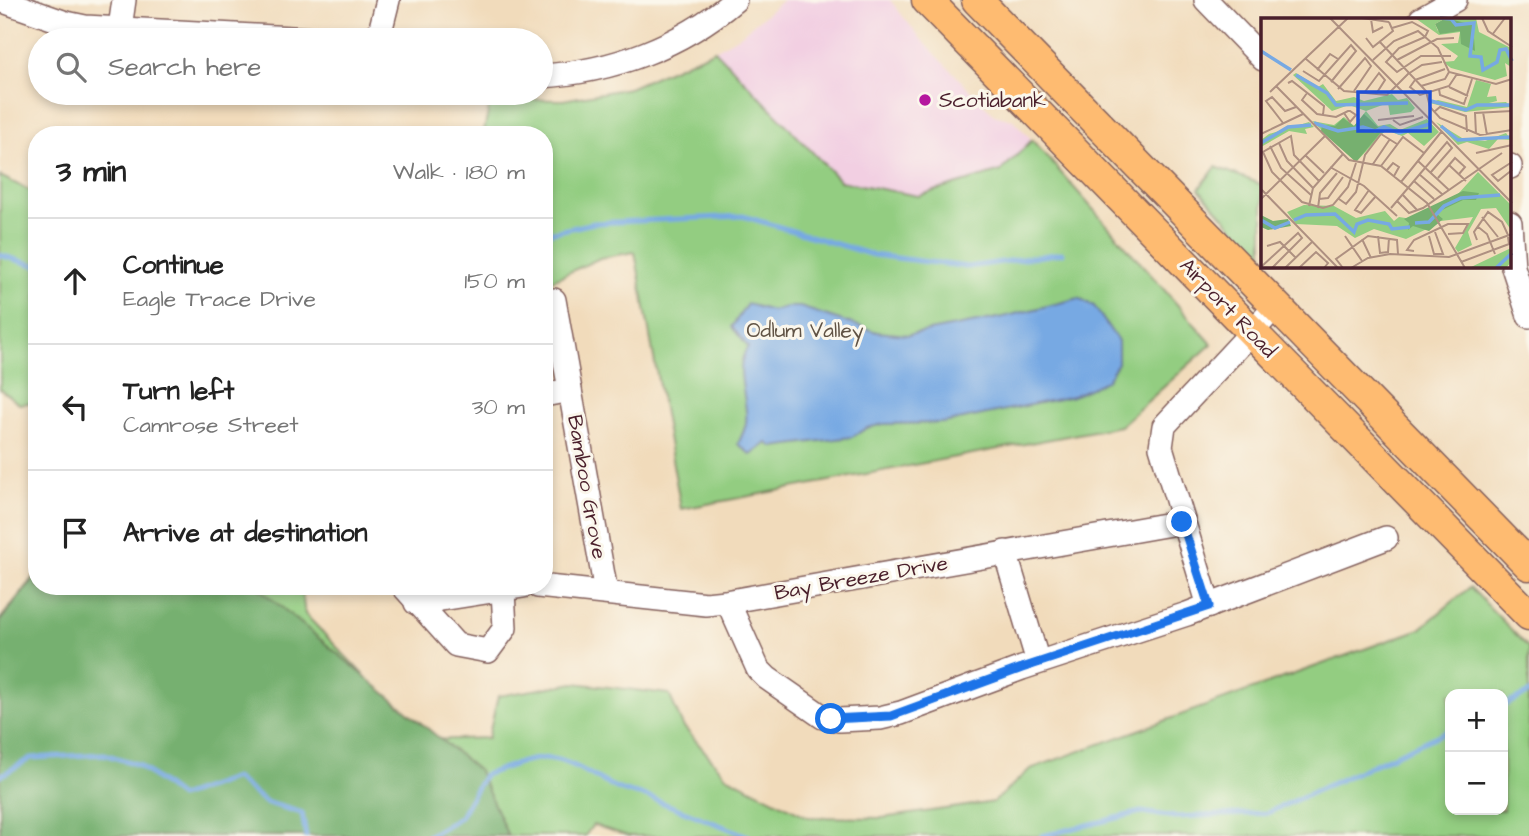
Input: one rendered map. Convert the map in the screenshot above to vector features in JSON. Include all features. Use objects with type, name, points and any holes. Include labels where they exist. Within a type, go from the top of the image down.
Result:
[{"type":"main road","name":"Airport Road","points":[[927,0],[1529,615]]},
{"type":"main road","name":"Airport Road","points":[[977,0],[1529,565]]},
{"type":"street","points":[[0,0],[66,23],[85,27],[120,28],[124,0]]},
{"type":"street","points":[[381,28],[388,0]]},
{"type":"street","points":[[553,75],[578,72],[638,57],[688,34],[735,0]]},
{"type":"street","points":[[1206,0],[1261,57]]},
{"type":"street","points":[[1423,18],[1452,6]]},
{"type":"street","points":[[1512,252],[1513,267],[1529,316]]},
{"type":"street","name":"Bamboo Grove","points":[[554,300],[606,592]]},
{"type":"street","points":[[1209,606],[1161,447],[1164,426],[1276,306]]},
{"type":"street","points":[[553,393],[570,390]]},
{"type":"street","name":"Bay Breeze Drive","points":[[553,587],[706,604],[728,602],[1182,522]]},
{"type":"street","points":[[728,602],[758,669],[816,713],[831,719],[891,716],[1038,662],[1209,606],[1386,538]]},
{"type":"street","points":[[1005,552],[1038,662]]},
{"type":"street","points":[[410,595],[456,645],[488,651],[505,628],[512,595]]},
{"type":"shaded area","points":[[783,0],[890,0],[921,39],[994,115],[1013,120],[1032,140],[1001,171],[918,196],[840,181],[715,50],[739,36]]},
{"type":"green space","name":"Odlum Valley","points":[[715,50],[840,181],[918,196],[1001,171],[1032,140],[1212,344],[1120,426],[681,509],[635,252],[600,258],[553,280],[553,126],[485,126],[490,105],[553,105],[553,100],[629,88]]},
{"type":"green space","points":[[1216,167],[1261,184],[1261,259],[1199,189]]},
{"type":"green space","points":[[0,176],[28,190],[28,403],[19,404],[0,389]]},
{"type":"green space","points":[[28,584],[28,595],[302,595],[305,614],[426,740],[488,738],[498,696],[574,683],[669,694],[683,726],[726,776],[808,817],[882,818],[994,802],[1030,769],[1420,629],[1470,587],[1529,648],[1529,836],[628,836],[593,825],[585,836],[0,836],[0,619]]},
{"type":"green space","points":[[28,586],[28,595],[267,595],[479,771],[508,836],[0,836],[0,621]]},
{"type":"water","points":[[1079,298],[1094,306],[1118,341],[1118,363],[1106,381],[1073,396],[944,423],[884,424],[867,428],[852,437],[773,447],[767,443],[751,455],[738,444],[746,423],[741,364],[748,347],[732,327],[747,304],[772,311],[800,307],[877,332],[908,335],[1003,317]]},
{"type":"waterway","points":[[553,232],[594,223],[743,216],[873,255],[968,267],[1062,253]]},
{"type":"waterway","points":[[0,255],[28,263]]},
{"type":"waterway","points":[[1508,704],[1529,693]]},
{"type":"waterway","points":[[1042,836],[1141,812],[1175,817],[1267,813],[1445,732]]},
{"type":"waterway","points":[[0,776],[31,758],[104,754],[139,765],[180,797],[235,778],[265,802],[302,813],[306,836]]},
{"type":"waterway","points":[[428,836],[460,817],[484,775],[537,759],[564,762],[614,787],[640,794],[748,836]]},
{"type":"place","name":"Scotiabank","points":[[925,100]]},
{"type":"route","points":[[831,719],[891,716],[1022,668],[1209,606],[1182,522]]}]
